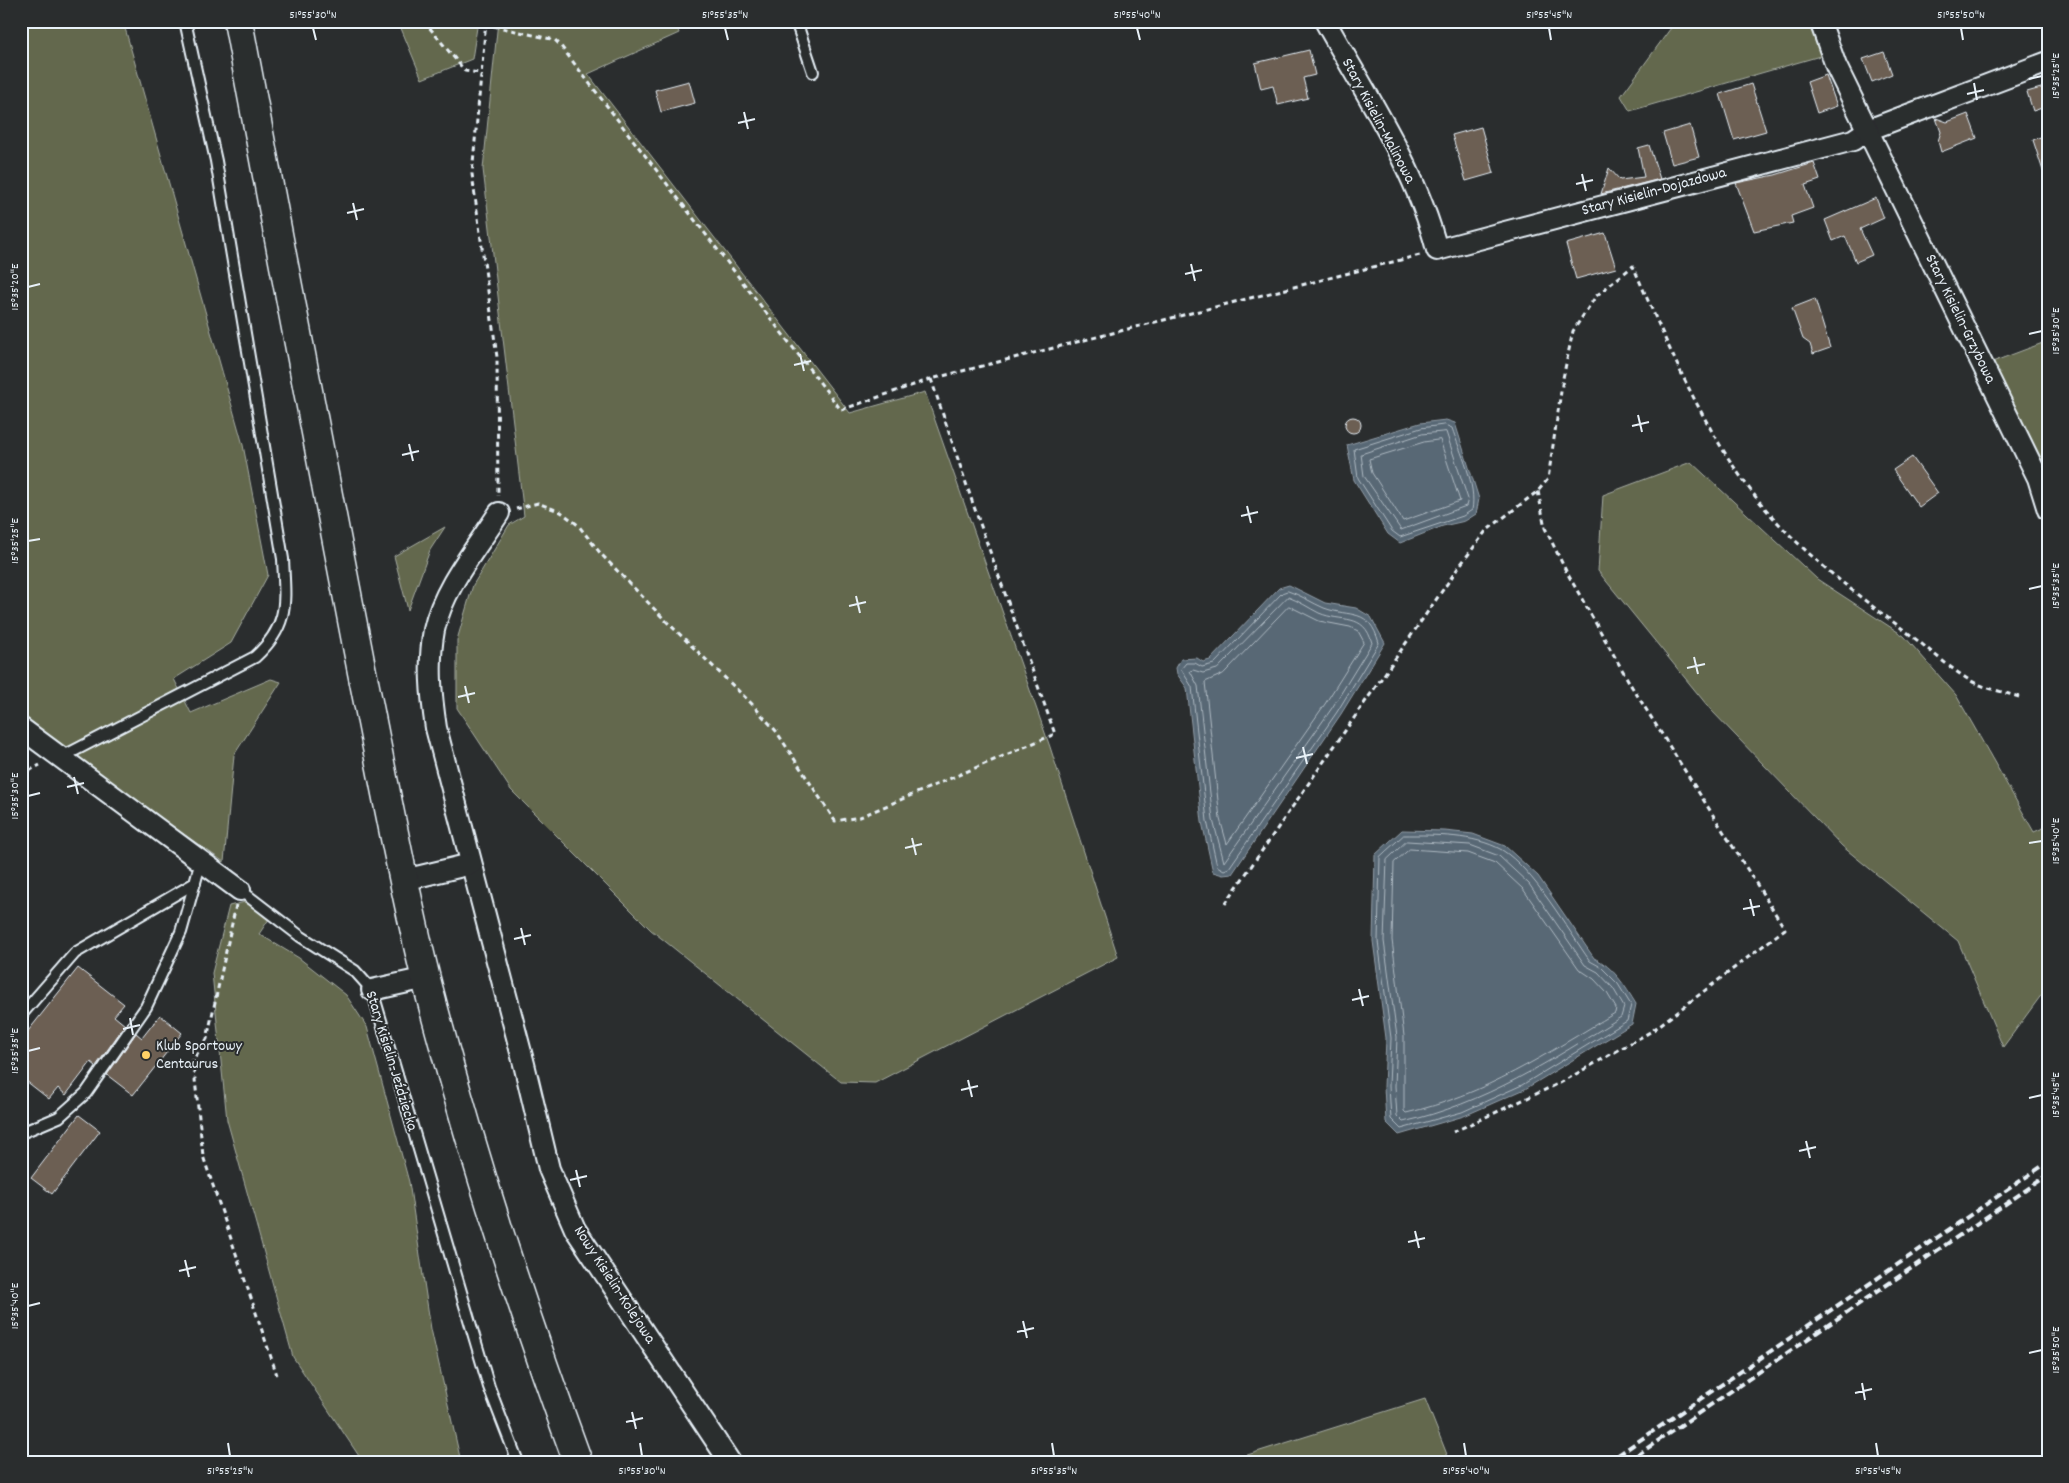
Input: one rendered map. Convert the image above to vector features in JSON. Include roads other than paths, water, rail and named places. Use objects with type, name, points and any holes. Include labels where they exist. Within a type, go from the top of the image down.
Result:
[{"type":"main road","points":[[238,21],[327,495],[404,880],[426,978],[468,1132],[547,1379],[578,1462]]},
{"type":"street","name":"Stary Kisielin-Malinowa","points":[[1325,21],[1406,168],[1433,233],[1437,250]]},
{"type":"street","points":[[1820,21],[1836,66],[1868,130]]},
{"type":"street","name":"Stary Kisielin-Dojazdowa","points":[[1437,250],[1853,140],[1868,130],[2048,62]]},
{"type":"street","name":"Stary Kisielin-Grzybowa","points":[[1868,130],[2038,478],[2048,510]]},
{"type":"street","name":"Nowy Kisielin-Kolejowa","points":[[498,514],[449,592],[434,628],[430,663],[431,697],[436,728],[524,1064],[549,1169],[575,1229],[730,1462]]},
{"type":"street","name":"Stary Kisielin-Jeździecka","points":[[21,728],[59,758],[240,890]]},
{"type":"street","points":[[404,880],[471,864]]},
{"type":"street","points":[[372,990],[426,978]]},
{"type":"lane","points":[[59,758],[255,656],[272,642],[286,607],[281,549],[216,161],[185,21]]},
{"type":"lane","points":[[796,21],[813,72]]},
{"type":"lane","points":[[21,1133],[59,1117],[86,1093],[146,1007],[181,932],[202,861]]},
{"type":"lane","points":[[21,1015],[75,953],[195,883]]},
{"type":"lane","name":"Stary Kisielin-Jeździecka","points":[[240,890],[300,936],[355,971],[372,990],[489,1387],[518,1462]]},
{"type":"water","points":[[1446,420],[1455,423],[1479,499],[1476,514],[1465,521],[1443,526],[1400,543],[1388,534],[1354,480],[1347,445],[1420,423]]},
{"type":"water","points":[[1289,585],[1325,603],[1356,608],[1371,617],[1385,643],[1341,714],[1232,874],[1223,875],[1213,872],[1202,822],[1187,688],[1177,674],[1176,668],[1181,659],[1197,658],[1203,662],[1210,660],[1279,588]]},
{"type":"water","points":[[1402,830],[1473,834],[1505,846],[1538,876],[1594,958],[1613,972],[1636,1004],[1632,1024],[1525,1089],[1464,1116],[1399,1135],[1386,1122],[1384,1087],[1386,1038],[1373,941],[1375,855]]},
{"type":"railway","points":[[1608,1462],[2048,1162]]},
{"type":"railway","points":[[1627,1462],[2048,1175]]},
{"type":"place","name":"Klub Sportowy Centaurus","points":[[146,1055]]}]
